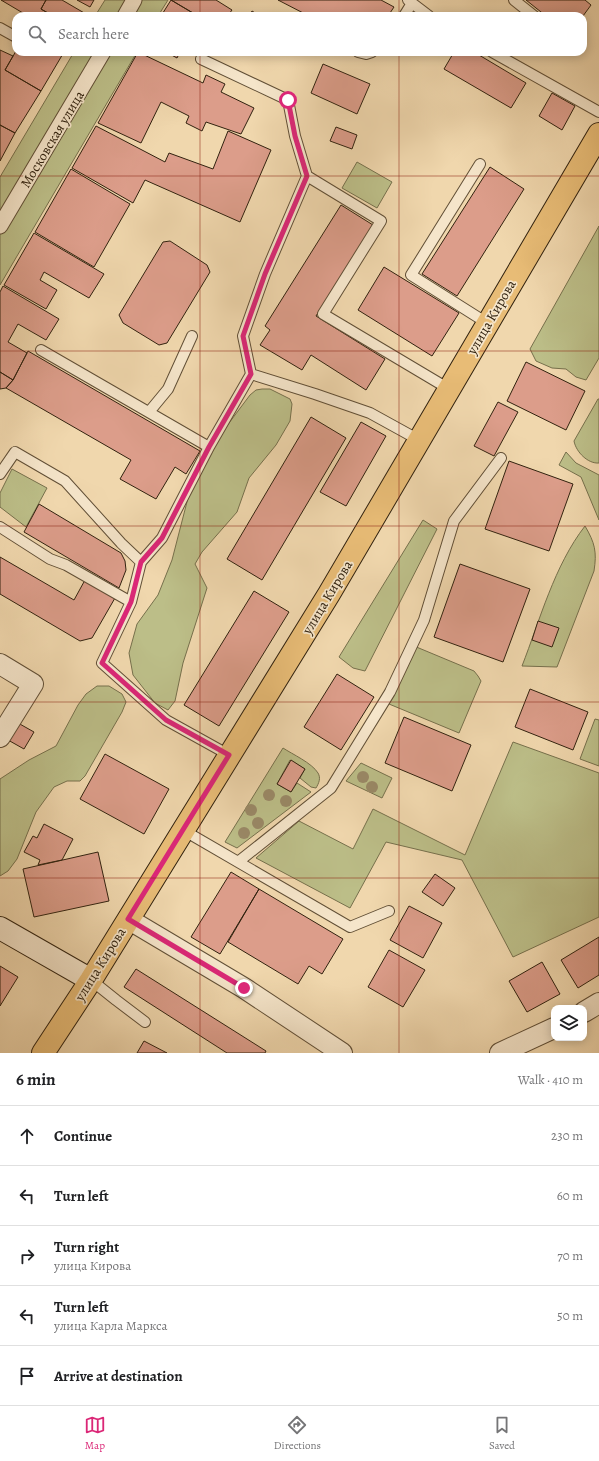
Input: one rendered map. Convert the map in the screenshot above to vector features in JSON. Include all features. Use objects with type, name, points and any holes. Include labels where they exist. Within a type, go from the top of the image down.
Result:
[{"type":"main road","name":"улица Кирова","points":[[42,1053],[91,980],[329,594],[599,134]]},
{"type":"main road","points":[[0,928],[91,980]]},
{"type":"street","points":[[127,12],[134,0]]},
{"type":"street","name":"Московская улица","points":[[0,226],[101,56]]},
{"type":"street","points":[[0,664],[33,684],[0,737]]},
{"type":"street","points":[[128,919],[244,988],[342,1053]]},
{"type":"street","points":[[587,1010],[599,1003]]},
{"type":"street","points":[[500,1053],[551,1029]]},
{"type":"lane","points":[[514,0],[529,12]]},
{"type":"lane","points":[[406,12],[410,1],[424,12]]},
{"type":"lane","points":[[0,28],[12,35]]},
{"type":"lane","points":[[499,56],[599,112]]},
{"type":"lane","points":[[201,59],[288,100],[295,136],[307,176],[265,274],[243,336],[251,374],[209,447],[162,538],[141,562],[131,602],[102,663],[166,720],[229,755]]},
{"type":"lane","points":[[480,164],[411,275],[487,323]]},
{"type":"lane","points":[[307,176],[381,220],[323,314],[449,389]]},
{"type":"lane","points":[[149,412],[168,389],[192,336]]},
{"type":"lane","points":[[41,350],[209,447]]},
{"type":"lane","points":[[251,374],[370,413],[419,440]]},
{"type":"lane","points":[[0,474],[14,452],[65,481],[121,543],[141,562]]},
{"type":"lane","points":[[238,862],[331,788],[390,692],[424,620],[454,521],[501,458]]},
{"type":"lane","points":[[0,527],[50,559],[66,565],[131,602]]},
{"type":"lane","points":[[183,830],[350,927],[390,911]]},
{"type":"lane","points":[[91,980],[145,1022]]},
{"type":"green space","points":[[105,0],[168,0],[160,12],[98,12]]},
{"type":"green space","points":[[72,56],[135,56],[0,285],[0,177]]},
{"type":"green space","points":[[357,162],[392,182],[377,208],[342,188]]},
{"type":"green space","points":[[599,226],[599,358],[586,380],[576,377],[566,369],[552,368],[536,361],[530,349]]},
{"type":"green space","points":[[270,389],[290,399],[292,404],[290,421],[276,445],[249,478],[237,512],[202,552],[195,564],[207,588],[183,663],[175,701],[168,710],[155,703],[133,675],[129,653],[137,624],[158,595],[172,560],[188,498],[209,453],[250,395],[256,390]]},
{"type":"green space","points":[[598,399],[599,463],[595,463],[591,462],[580,453],[574,441]]},
{"type":"green space","points":[[566,452],[576,463],[599,475],[599,520],[581,477],[559,465]]},
{"type":"green space","points":[[12,469],[47,488],[26,527],[0,507],[0,493]]},
{"type":"green space","points":[[423,520],[437,529],[365,671],[353,668],[339,657]]},
{"type":"green space","points":[[585,526],[594,548],[594,571],[557,667],[522,666],[556,576],[574,542]]},
{"type":"green space","points":[[414,646],[474,671],[481,681],[459,733],[389,704]]},
{"type":"green space","points":[[97,686],[109,686],[122,694],[126,702],[122,712],[85,776],[80,781],[67,781],[54,787],[36,812],[17,859],[8,871],[0,876],[0,779],[29,760],[56,746],[78,705],[86,694]]},
{"type":"green space","points":[[595,719],[599,720],[599,766],[580,759]]},
{"type":"green space","points":[[513,742],[599,773],[599,917],[513,957],[462,860],[386,842],[350,908],[256,858],[299,821],[353,849],[373,809],[465,855]]},
{"type":"green space","points":[[283,748],[307,762],[315,769],[319,775],[319,782],[316,788],[311,787],[300,778],[305,769],[290,760],[277,784],[291,792],[297,783],[311,792],[237,848],[225,842]]},
{"type":"green space","points":[[361,763],[392,778],[382,798],[346,781]]},
{"type":"building","points":[[1,0],[46,0],[41,9],[46,12],[21,12]]},
{"type":"building","points":[[46,0],[62,0],[83,12],[46,12],[41,9]]},
{"type":"building","points":[[77,0],[94,0],[90,7]]},
{"type":"building","points":[[171,0],[216,0],[232,10],[230,12],[191,12]]},
{"type":"building","points":[[171,0],[191,12],[164,12]]},
{"type":"building","points":[[278,0],[381,0],[394,7],[391,12],[301,12]]},
{"type":"building","points":[[526,0],[585,0],[591,5],[586,12],[541,12]]},
{"type":"building","points":[[0,50],[13,56],[5,70],[41,91],[15,133],[0,125]]},
{"type":"building","points":[[13,56],[62,56],[41,91],[5,70]]},
{"type":"building","points":[[136,56],[146,56],[203,83],[206,75],[225,84],[221,92],[254,108],[241,134],[206,122],[202,131],[186,123],[189,116],[161,102],[141,143],[98,123]]},
{"type":"building","points":[[452,56],[481,56],[526,83],[511,108],[444,69]]},
{"type":"building","points":[[323,64],[370,84],[357,114],[311,93]]},
{"type":"building","points":[[552,93],[575,106],[562,130],[539,116]]},
{"type":"building","points":[[0,125],[15,133],[0,161]]},
{"type":"building","points":[[96,126],[165,162],[169,153],[213,169],[228,131],[271,150],[240,222],[145,180],[133,203],[72,168]]},
{"type":"building","points":[[336,127],[357,135],[352,149],[330,141]]},
{"type":"building","points":[[490,167],[524,189],[457,296],[422,274]]},
{"type":"building","points":[[71,169],[130,204],[94,267],[35,232]]},
{"type":"building","points":[[341,205],[373,225],[316,316],[385,359],[366,390],[311,355],[302,370],[260,345],[270,330],[265,326]]},
{"type":"building","points":[[34,233],[104,274],[89,298],[44,272],[40,280],[57,290],[46,309],[4,285]]},
{"type":"building","points":[[170,241],[207,265],[210,272],[167,343],[159,345],[123,323],[119,315],[163,242]]},
{"type":"building","points":[[384,267],[459,313],[432,356],[358,310]]},
{"type":"building","points":[[3,286],[59,319],[46,340],[18,324],[8,342],[27,353],[13,380],[0,372],[0,292]]},
{"type":"building","points":[[28,351],[200,451],[186,474],[175,467],[156,499],[120,479],[131,460],[6,388],[13,380]]},
{"type":"building","points":[[526,362],[585,391],[566,430],[507,401]]},
{"type":"building","points":[[0,372],[13,380],[6,388],[0,389]]},
{"type":"building","points":[[498,402],[518,412],[494,456],[474,446]]},
{"type":"building","points":[[311,417],[346,438],[262,580],[227,559]]},
{"type":"building","points":[[361,422],[386,436],[346,506],[320,492]]},
{"type":"building","points":[[509,461],[573,484],[549,551],[485,529]]},
{"type":"building","points":[[39,504],[121,553],[125,561],[126,570],[119,588],[24,532]]},
{"type":"building","points":[[0,557],[74,600],[85,580],[115,598],[92,638],[80,641],[0,594]]},
{"type":"building","points":[[460,564],[530,589],[503,662],[434,637]]},
{"type":"building","points":[[254,591],[289,612],[219,726],[184,705]]},
{"type":"building","points":[[538,621],[559,628],[552,647],[532,640]]},
{"type":"building","points":[[337,674],[374,697],[341,750],[304,727]]},
{"type":"building","points":[[530,689],[588,712],[573,750],[515,727]]},
{"type":"building","points":[[404,717],[471,745],[452,791],[385,763]]},
{"type":"building","points":[[18,723],[34,732],[24,749],[8,740]]},
{"type":"building","points":[[105,754],[169,789],[144,834],[80,799]]},
{"type":"building","points":[[291,760],[305,769],[291,792],[277,784]]},
{"type":"building","points":[[44,824],[73,839],[62,860],[38,865],[40,860],[24,852],[33,836],[37,838]]},
{"type":"building","points":[[98,852],[109,901],[34,917],[23,869]]},
{"type":"building","points":[[231,872],[259,889],[220,954],[191,937]]},
{"type":"building","points":[[435,874],[455,888],[443,906],[422,892]]},
{"type":"building","points":[[259,889],[343,939],[322,974],[309,966],[298,984],[228,942]]},
{"type":"building","points":[[409,906],[442,923],[423,958],[390,940]]},
{"type":"building","points":[[599,937],[599,975],[578,988],[561,960]]},
{"type":"building","points":[[389,950],[425,970],[403,1007],[368,987]]},
{"type":"building","points":[[542,962],[560,994],[527,1012],[509,981]]},
{"type":"building","points":[[0,966],[18,977],[0,1006]]},
{"type":"building","points":[[136,969],[266,1051],[265,1053],[227,1053],[124,987]]},
{"type":"building","points":[[144,1041],[167,1053],[137,1053]]},
{"type":"route","points":[[244,988],[128,919],[229,755],[166,720],[102,663],[131,602],[141,562],[162,538],[209,447],[251,374],[243,336],[265,274],[307,176],[295,136],[288,100]]}]
